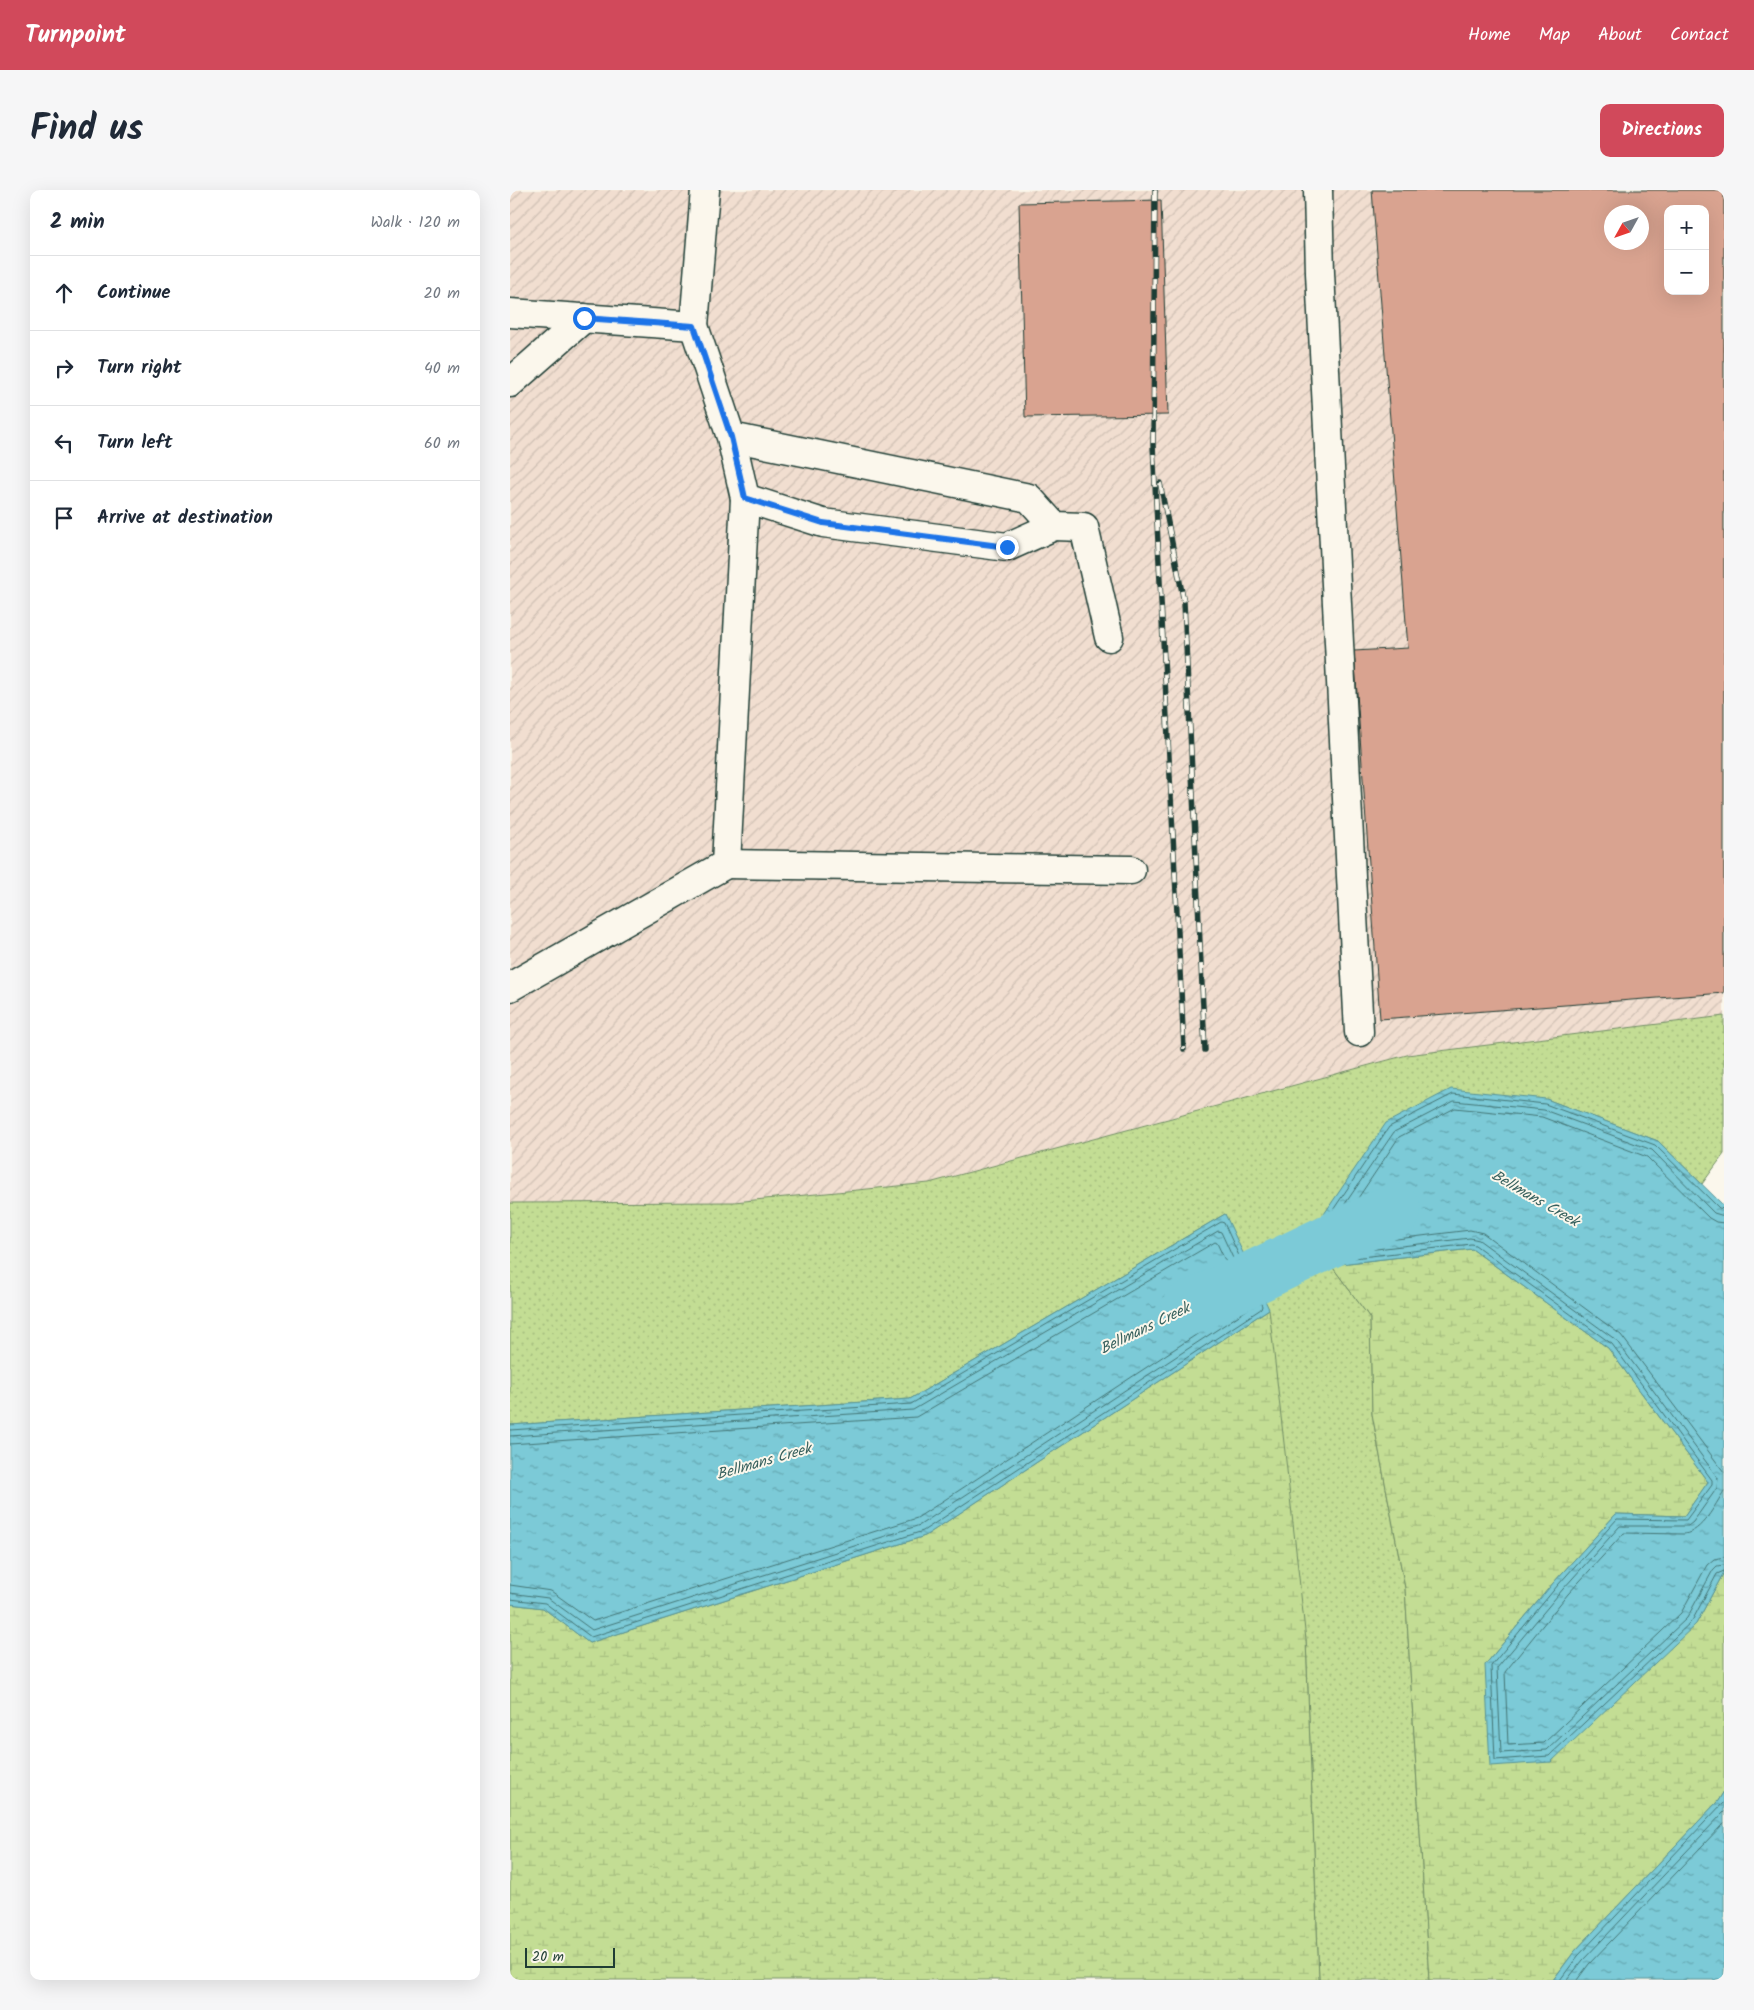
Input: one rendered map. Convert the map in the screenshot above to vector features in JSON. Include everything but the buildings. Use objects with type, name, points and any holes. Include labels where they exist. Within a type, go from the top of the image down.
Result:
[{"type":"lane","points":[[705,190],[694,326],[731,437],[745,498],[726,864]]},
{"type":"lane","points":[[1318,190],[1320,273],[1359,1032]]},
{"type":"lane","points":[[510,313],[694,326]]},
{"type":"lane","points":[[510,383],[584,318]]},
{"type":"lane","points":[[731,437],[1029,498],[1054,526]]},
{"type":"lane","points":[[745,498],[823,523],[1007,547],[1054,526],[1084,527],[1110,637]]},
{"type":"lane","points":[[510,987],[726,864],[1131,870]]},
{"type":"shaded area","points":[[510,190],[1724,190],[1724,1016],[1406,1055],[929,1183],[734,1202],[510,1203]]},
{"type":"green space","points":[[1724,1016],[1724,1154],[1702,1184],[1658,1141],[1546,1099],[1322,1217],[1331,1265],[1370,1318],[1372,1414],[1405,1588],[1429,1980],[1319,1980],[1306,1640],[1225,1214],[910,1399],[510,1425],[510,1203],[734,1202],[929,1183],[1407,1055]]},
{"type":"green space","points":[[1472,1249],[1608,1348],[1708,1482],[1684,1516],[1616,1514],[1554,1582],[1485,1665],[1696,1624],[1724,1572],[1724,1791],[1718,1801],[1574,1952],[1553,1980],[1429,1980],[1405,1588],[1372,1414],[1370,1318],[1331,1265]]},
{"type":"green space","points":[[1269,1309],[1306,1640],[1319,1980],[510,1980],[510,1604],[543,1608],[589,1643],[925,1536]]},
{"type":"water","points":[[1451,1089],[1546,1099],[1658,1141],[1724,1206],[1724,1572],[1696,1624],[1551,1762],[1490,1766],[1485,1665],[1554,1582],[1616,1514],[1684,1516],[1708,1482],[1608,1348],[1472,1249],[1331,1265],[1322,1217],[1386,1123]]},
{"type":"water","points":[[1225,1214],[1269,1309],[925,1536],[589,1643],[543,1608],[510,1604],[510,1425],[910,1399]]},
{"type":"water","points":[[1724,1791],[1724,1980],[1553,1980],[1574,1952],[1718,1801]]},
{"type":"waterway","name":"Bellmans Creek","points":[[1188,1309],[1394,1210]]},
{"type":"railway","points":[[1155,190],[1153,445],[1184,1049]]},
{"type":"railway","points":[[1160,483],[1184,602],[1205,1050]]},
{"type":"route","points":[[584,318],[694,326],[731,437],[745,498],[823,523],[1007,547]]}]
